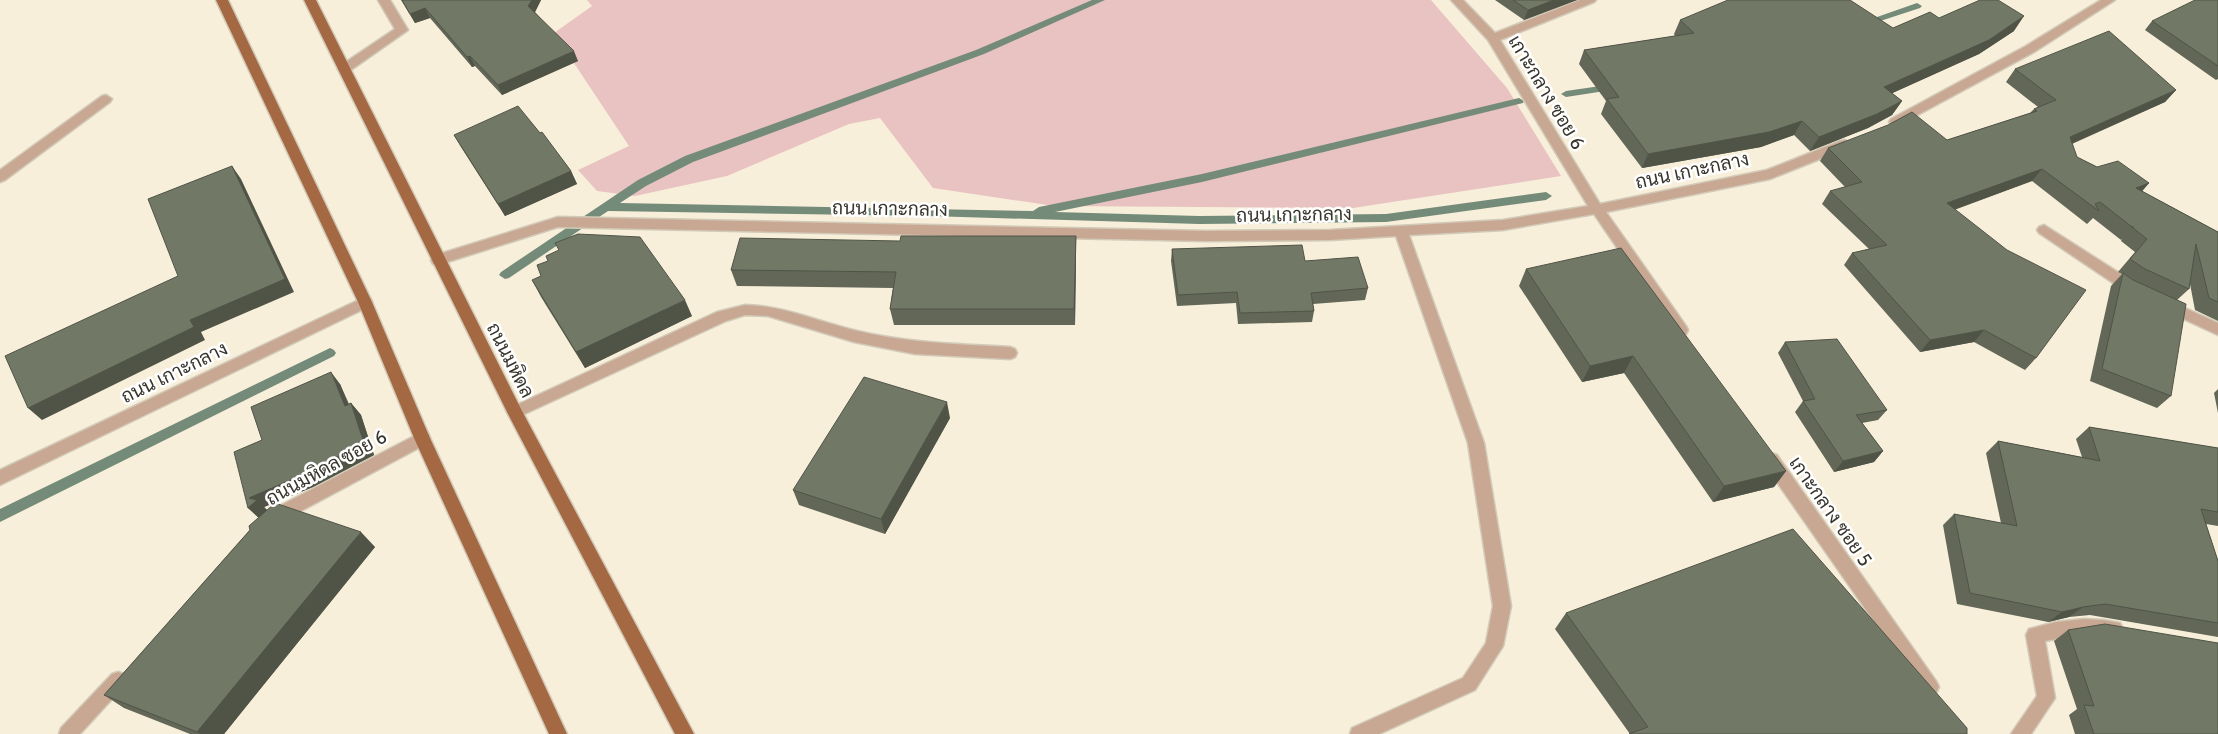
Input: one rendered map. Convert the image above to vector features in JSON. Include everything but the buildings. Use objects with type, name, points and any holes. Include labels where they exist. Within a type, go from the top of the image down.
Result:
[{"type":"main road","points":[[222,0],[365,302],[422,438],[558,734]]},
{"type":"main road","name":"ถนนมหิดล","points":[[310,0],[515,412],[684,734]]},
{"type":"street","points":[[344,69],[402,30],[384,0]]},
{"type":"street","name":"เกาะกลาง ซอย 6","points":[[1457,0],[1493,38],[1597,210]]},
{"type":"street","points":[[1493,38],[1590,0]]},
{"type":"street","points":[[1883,128],[2030,49],[2109,0]]},
{"type":"street","points":[[0,177],[106,99]]},
{"type":"street","name":"ถนน เกาะกลาง","points":[[438,260],[558,222],[1207,236],[1401,232],[1503,225],[1597,210],[1770,174],[1857,140]]},
{"type":"street","points":[[1597,210],[1688,340]]},
{"type":"street","points":[[2044,230],[2127,287],[2218,329]]},
{"type":"street","points":[[1359,734],[1469,684],[1494,646],[1502,606],[1476,443],[1401,232]]},
{"type":"street","name":"ถนน เกาะกลาง","points":[[0,478],[365,302]]},
{"type":"street","points":[[515,412],[722,316],[745,310],[768,311],[854,336],[915,348],[1010,353]]},
{"type":"street","name":"ถนนมหิดล ซอย 6","points":[[264,529],[278,515],[422,438]]},
{"type":"street","name":"เกาะกลาง ซอย 5","points":[[1761,446],[1936,696]]},
{"type":"street","points":[[2020,734],[2046,698],[2036,635],[2069,627],[2090,626],[2130,632]]},
{"type":"street","points":[[68,734],[128,670]]},
{"type":"shaded area","points":[[587,0],[1431,0],[1507,88],[1561,176],[1353,208],[1054,206],[933,188],[880,118],[849,124],[727,176],[635,196],[597,191],[578,170],[629,146],[554,33],[592,6]]},
{"type":"waterway","points":[[505,275],[642,183],[689,159],[980,52],[1100,0]]},
{"type":"waterway","points":[[1862,24],[1917,6]]},
{"type":"waterway","points":[[1566,94],[1614,87]]},
{"type":"waterway","points":[[1039,211],[1202,178],[1519,101]]},
{"type":"waterway","points":[[607,207],[929,212],[1199,220],[1386,218],[1546,196]]},
{"type":"waterway","points":[[0,516],[330,353]]}]
